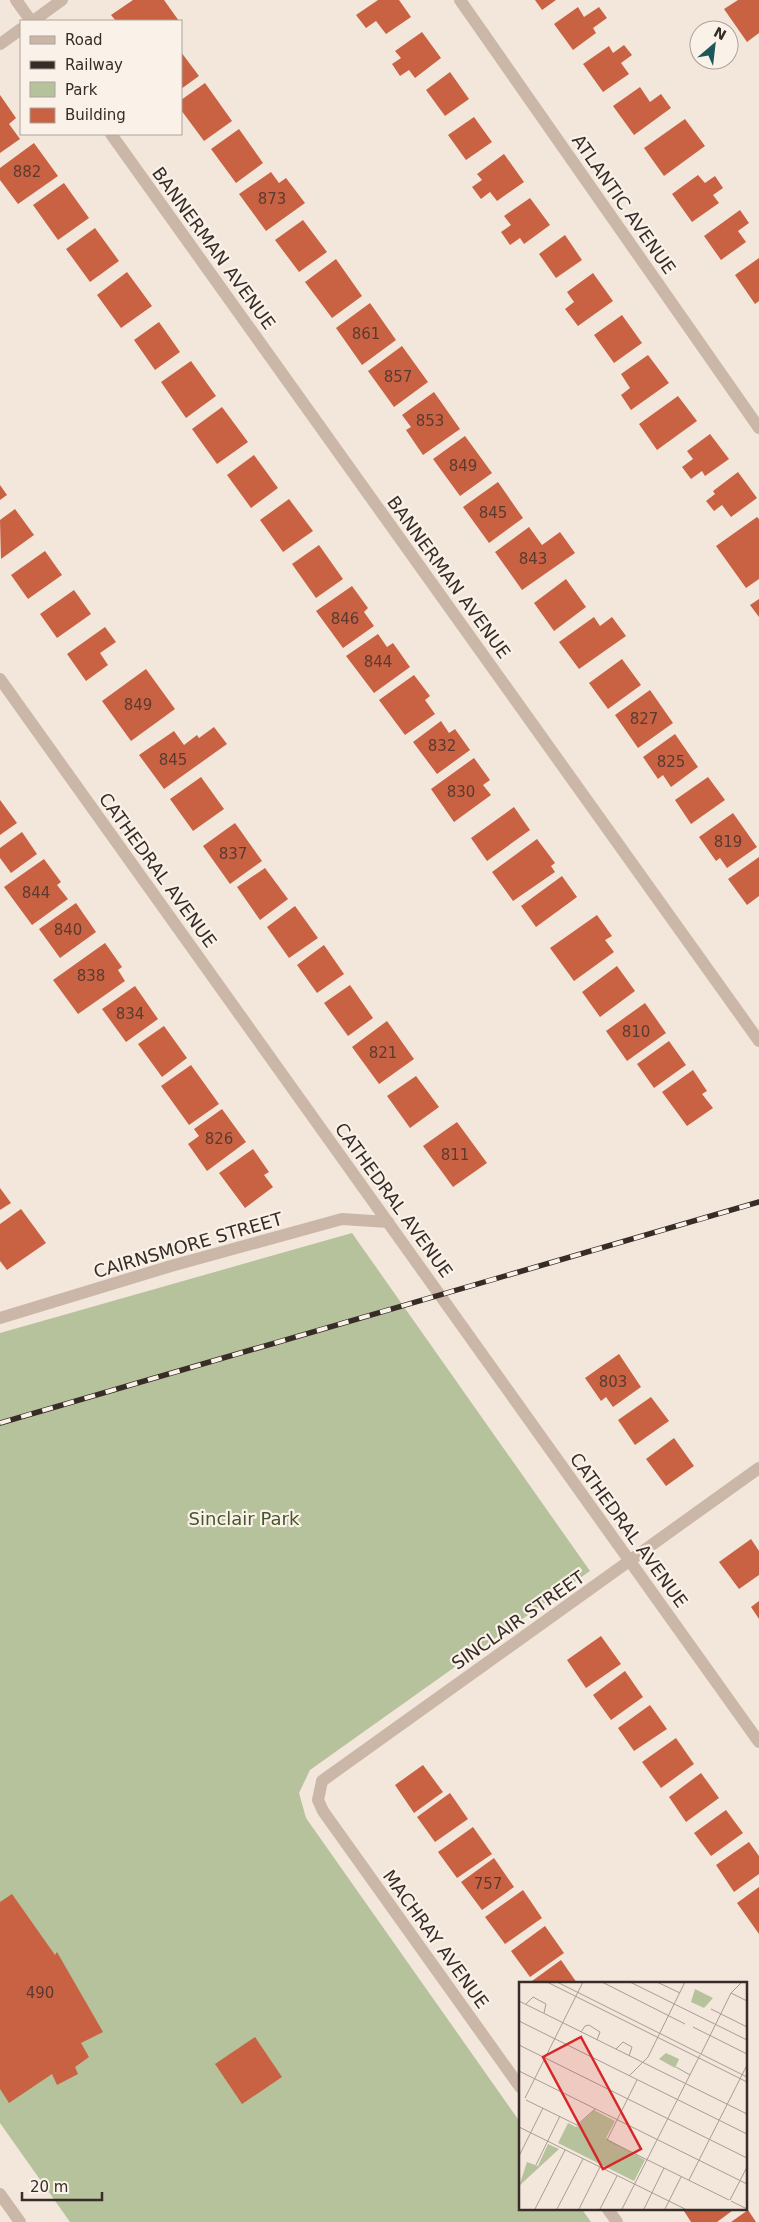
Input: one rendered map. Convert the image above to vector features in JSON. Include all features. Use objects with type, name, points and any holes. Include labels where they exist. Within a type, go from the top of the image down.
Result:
[{"type":"street","points":[[16,0],[31,20]]},
{"type":"street","points":[[33,20],[62,0]]},
{"type":"street","name":"ATLANTIC AVENUE","points":[[460,0],[759,428]]},
{"type":"street","points":[[0,44],[20,31]]},
{"type":"street","name":"BANNERMAN AVENUE","points":[[112,135],[759,1042]]},
{"type":"street","name":"CATHEDRAL AVENUE","points":[[0,678],[759,1742]]},
{"type":"street","name":"CAIRNSMORE STREET","points":[[0,1318],[171,1266],[342,1219],[388,1222]]},
{"type":"street","name":"SINCLAIR STREET","points":[[323,1811],[318,1800],[319,1790],[322,1781],[329,1775],[630,1562],[759,1468]]},
{"type":"street","name":"MACHRAY AVENUE","points":[[323,1811],[519,2086]]},
{"type":"street","points":[[0,2194],[20,2222]]},
{"type":"street","points":[[608,2210],[617,2222]]},
{"type":"green space","name":"Sinclair Park","points":[[352,1233],[590,1571],[310,1770],[299,1793],[306,1818],[519,2121],[519,2210],[582,2210],[591,2222],[70,2222],[0,2123],[0,1333]]},
{"type":"building","points":[[133,0],[164,0],[178,20],[115,20],[111,15]]},
{"type":"building","points":[[378,0],[399,0],[411,17],[386,34],[376,21],[366,28],[356,15]]},
{"type":"building","points":[[535,0],[556,0],[542,10]]},
{"type":"building","points":[[738,0],[759,0],[759,33],[747,42],[739,31],[739,20],[732,20],[724,9]]},
{"type":"building","points":[[578,7],[584,17],[599,7],[607,18],[593,28],[596,33],[573,50],[554,24]]},
{"type":"building","points":[[422,32],[441,58],[415,78],[409,70],[400,76],[392,64],[401,58],[395,51]]},
{"type":"building","points":[[624,45],[632,55],[621,63],[629,74],[603,92],[583,64],[609,46],[613,53]]},
{"type":"building","points":[[182,53],[199,76],[182,88]]},
{"type":"building","points":[[450,72],[469,99],[445,116],[426,90]]},
{"type":"building","points":[[205,83],[232,121],[204,141],[182,111],[182,99]]},
{"type":"building","points":[[640,87],[650,102],[661,94],[671,108],[634,135],[613,106]]},
{"type":"building","points":[[0,95],[16,118],[9,124],[20,139],[0,153]]},
{"type":"building","points":[[474,117],[492,142],[466,160],[448,135]]},
{"type":"building","points":[[685,119],[705,146],[664,176],[644,148]]},
{"type":"building","points":[[239,129],[263,163],[236,183],[211,149]]},
{"type":"building","points":[[34,143],[58,176],[18,204],[0,180],[0,168]]},
{"type":"building","points":[[504,154],[524,182],[497,201],[490,192],[481,199],[472,187],[482,180],[477,174]]},
{"type":"building","points":[[271,172],[279,183],[286,178],[305,203],[266,231],[239,194]]},
{"type":"building","points":[[698,175],[705,183],[715,176],[723,188],[713,195],[719,203],[692,222],[672,194]]},
{"type":"building","points":[[64,183],[89,218],[58,240],[33,205]]},
{"type":"building","points":[[530,198],[550,225],[524,244],[520,238],[510,245],[501,232],[511,225],[504,216]]},
{"type":"building","points":[[740,210],[749,223],[738,231],[746,242],[721,260],[704,236]]},
{"type":"building","points":[[303,220],[327,252],[299,272],[275,240]]},
{"type":"building","points":[[95,228],[119,261],[90,282],[66,249]]},
{"type":"building","points":[[565,235],[582,260],[556,278],[539,254]]},
{"type":"building","points":[[759,258],[759,301],[755,304],[735,275]]},
{"type":"building","points":[[336,259],[362,296],[332,318],[305,282]]},
{"type":"building","points":[[127,272],[152,306],[121,328],[97,295]]},
{"type":"building","points":[[593,273],[613,301],[578,326],[565,309],[574,302],[567,292]]},
{"type":"building","points":[[370,303],[396,340],[362,365],[336,328]]},
{"type":"building","points":[[622,315],[642,343],[614,363],[594,335]]},
{"type":"building","points":[[159,322],[180,352],[155,370],[134,340]]},
{"type":"building","points":[[402,346],[428,382],[394,407],[368,371]]},
{"type":"building","points":[[648,355],[669,383],[631,410],[621,395],[630,388],[621,374]]},
{"type":"building","points":[[191,361],[216,396],[186,418],[161,382]]},
{"type":"building","points":[[434,392],[460,429],[423,455],[406,430],[411,427],[402,415]]},
{"type":"building","points":[[678,396],[697,421],[657,450],[639,424]]},
{"type":"building","points":[[222,407],[248,442],[217,464],[192,429]]},
{"type":"building","points":[[710,434],[729,459],[705,476],[702,471],[691,479],[682,467],[693,459],[687,451]]},
{"type":"building","points":[[465,436],[492,473],[460,496],[433,459]]},
{"type":"building","points":[[254,455],[278,488],[251,508],[227,475]]},
{"type":"building","points":[[738,472],[757,498],[731,517],[722,505],[714,511],[706,501],[715,494],[713,491]]},
{"type":"building","points":[[498,482],[523,518],[489,543],[463,507]]},
{"type":"building","points":[[0,485],[7,495],[0,500]]},
{"type":"building","points":[[289,499],[313,531],[283,552],[260,520]]},
{"type":"building","points":[[15,509],[34,535],[1,559],[0,520]]},
{"type":"building","points":[[757,517],[759,519],[759,579],[746,588],[716,546]]},
{"type":"building","points":[[529,527],[542,545],[560,532],[575,553],[522,590],[495,552]]},
{"type":"building","points":[[319,545],[343,579],[316,598],[292,564]]},
{"type":"building","points":[[45,551],[62,575],[28,599],[11,575]]},
{"type":"building","points":[[566,579],[586,607],[554,631],[534,603]]},
{"type":"building","points":[[352,586],[368,608],[364,612],[374,626],[343,648],[316,611]]},
{"type":"building","points":[[74,590],[91,614],[57,638],[40,614]]},
{"type":"building","points":[[759,599],[759,617],[750,605]]},
{"type":"building","points":[[594,617],[600,626],[612,617],[626,636],[579,669],[559,642]]},
{"type":"building","points":[[105,627],[116,642],[100,653],[108,665],[86,681],[67,654]]},
{"type":"building","points":[[378,634],[387,647],[393,643],[410,667],[374,693],[346,656]]},
{"type":"building","points":[[622,659],[641,685],[608,709],[589,683]]},
{"type":"building","points":[[146,669],[175,709],[131,741],[102,701]]},
{"type":"building","points":[[414,675],[430,696],[425,700],[435,714],[405,735],[379,700]]},
{"type":"building","points":[[650,690],[673,723],[638,748],[615,715]]},
{"type":"building","points":[[441,721],[449,733],[455,729],[470,750],[437,774],[413,742]]},
{"type":"building","points":[[214,727],[227,744],[164,789],[139,755],[174,731],[184,745],[197,735],[199,738]]},
{"type":"building","points":[[675,734],[698,767],[671,787],[663,775],[658,779],[643,757]]},
{"type":"building","points":[[474,758],[490,780],[483,785],[491,795],[454,822],[431,789]]},
{"type":"building","points":[[201,777],[224,809],[193,831],[170,799]]},
{"type":"building","points":[[708,777],[725,800],[691,824],[675,800]]},
{"type":"building","points":[[0,800],[17,823],[0,835]]},
{"type":"building","points":[[514,807],[530,830],[487,861],[471,838]]},
{"type":"building","points":[[733,813],[757,847],[727,868],[720,858],[716,861],[699,837]]},
{"type":"building","points":[[235,823],[262,861],[230,884],[203,846]]},
{"type":"building","points":[[22,832],[37,854],[11,873],[0,858],[0,848]]},
{"type":"building","points":[[537,839],[555,863],[551,866],[555,872],[513,901],[492,872]]},
{"type":"building","points":[[759,857],[759,896],[747,905],[728,879]]},
{"type":"building","points":[[44,859],[61,882],[57,885],[68,899],[32,925],[4,887]]},
{"type":"building","points":[[265,868],[288,899],[260,920],[237,887]]},
{"type":"building","points":[[562,876],[577,897],[536,927],[521,906]]},
{"type":"building","points":[[76,903],[96,932],[60,958],[39,929]]},
{"type":"building","points":[[295,906],[318,938],[289,958],[267,927]]},
{"type":"building","points":[[597,915],[612,936],[605,940],[614,952],[574,981],[550,948]]},
{"type":"building","points":[[105,943],[122,967],[118,970],[125,981],[78,1014],[53,980]]},
{"type":"building","points":[[324,945],[344,974],[317,993],[297,965]]},
{"type":"building","points":[[617,966],[635,991],[600,1017],[582,992]]},
{"type":"building","points":[[350,985],[373,1018],[348,1036],[324,1003]]},
{"type":"building","points":[[135,986],[158,1019],[126,1042],[102,1009]]},
{"type":"building","points":[[645,1003],[666,1033],[627,1061],[606,1031]]},
{"type":"building","points":[[387,1021],[414,1059],[379,1084],[352,1047]]},
{"type":"building","points":[[164,1026],[187,1058],[162,1077],[138,1044]]},
{"type":"building","points":[[669,1041],[686,1065],[654,1088],[637,1064]]},
{"type":"building","points":[[191,1065],[219,1104],[189,1125],[161,1086]]},
{"type":"building","points":[[693,1070],[707,1091],[702,1094],[713,1108],[687,1126],[662,1092]]},
{"type":"building","points":[[416,1076],[439,1107],[410,1128],[387,1096]]},
{"type":"building","points":[[222,1109],[246,1142],[207,1171],[188,1144],[199,1136],[194,1129]]},
{"type":"building","points":[[457,1122],[487,1163],[453,1187],[423,1146]]},
{"type":"building","points":[[253,1149],[269,1172],[264,1175],[273,1187],[245,1208],[219,1173]]},
{"type":"building","points":[[0,1188],[11,1203],[0,1210]]},
{"type":"building","points":[[21,1209],[46,1243],[7,1270],[0,1261],[0,1224]]},
{"type":"building","points":[[619,1354],[641,1387],[613,1407],[606,1397],[601,1401],[585,1378]]},
{"type":"building","points":[[651,1397],[669,1421],[635,1445],[618,1420]]},
{"type":"building","points":[[674,1438],[694,1466],[666,1486],[646,1459]]},
{"type":"building","points":[[751,1539],[759,1551],[759,1575],[739,1589],[719,1562]]},
{"type":"building","points":[[759,1601],[759,1619],[751,1607]]},
{"type":"building","points":[[601,1636],[621,1664],[586,1688],[567,1660]]},
{"type":"building","points":[[625,1671],[643,1697],[611,1720],[593,1695]]},
{"type":"building","points":[[650,1705],[667,1729],[634,1751],[618,1728]]},
{"type":"building","points":[[676,1738],[694,1764],[661,1788],[642,1762]]},
{"type":"building","points":[[423,1765],[443,1792],[414,1813],[395,1785]]},
{"type":"building","points":[[701,1773],[719,1798],[686,1822],[669,1797]]},
{"type":"building","points":[[450,1793],[468,1819],[435,1842],[417,1817]]},
{"type":"building","points":[[726,1810],[743,1833],[711,1856],[694,1833]]},
{"type":"building","points":[[473,1827],[492,1854],[457,1878],[438,1852]]},
{"type":"building","points":[[749,1842],[759,1856],[759,1874],[734,1892],[716,1865]]},
{"type":"building","points":[[494,1858],[514,1887],[482,1910],[461,1882]]},
{"type":"building","points":[[759,1887],[759,1934],[737,1903]]},
{"type":"building","points":[[523,1890],[542,1918],[505,1944],[485,1917]]},
{"type":"building","points":[[12,1894],[55,1955],[57,1952],[103,2032],[81,2043],[89,2057],[75,2067],[78,2074],[57,2085],[52,2074],[9,2103],[0,2089],[0,1902]]},
{"type":"building","points":[[545,1926],[564,1953],[530,1977],[511,1951]]},
{"type":"building","points":[[561,1960],[576,1982],[533,1982]]},
{"type":"building","points":[[255,2037],[282,2077],[242,2104],[215,2064]]},
{"type":"building","points":[[683,2210],[733,2210],[717,2222],[691,2222]]},
{"type":"building","points":[[748,2210],[756,2222],[731,2222]]},
{"type":"railway","points":[[0,1423],[759,1202]]}]
